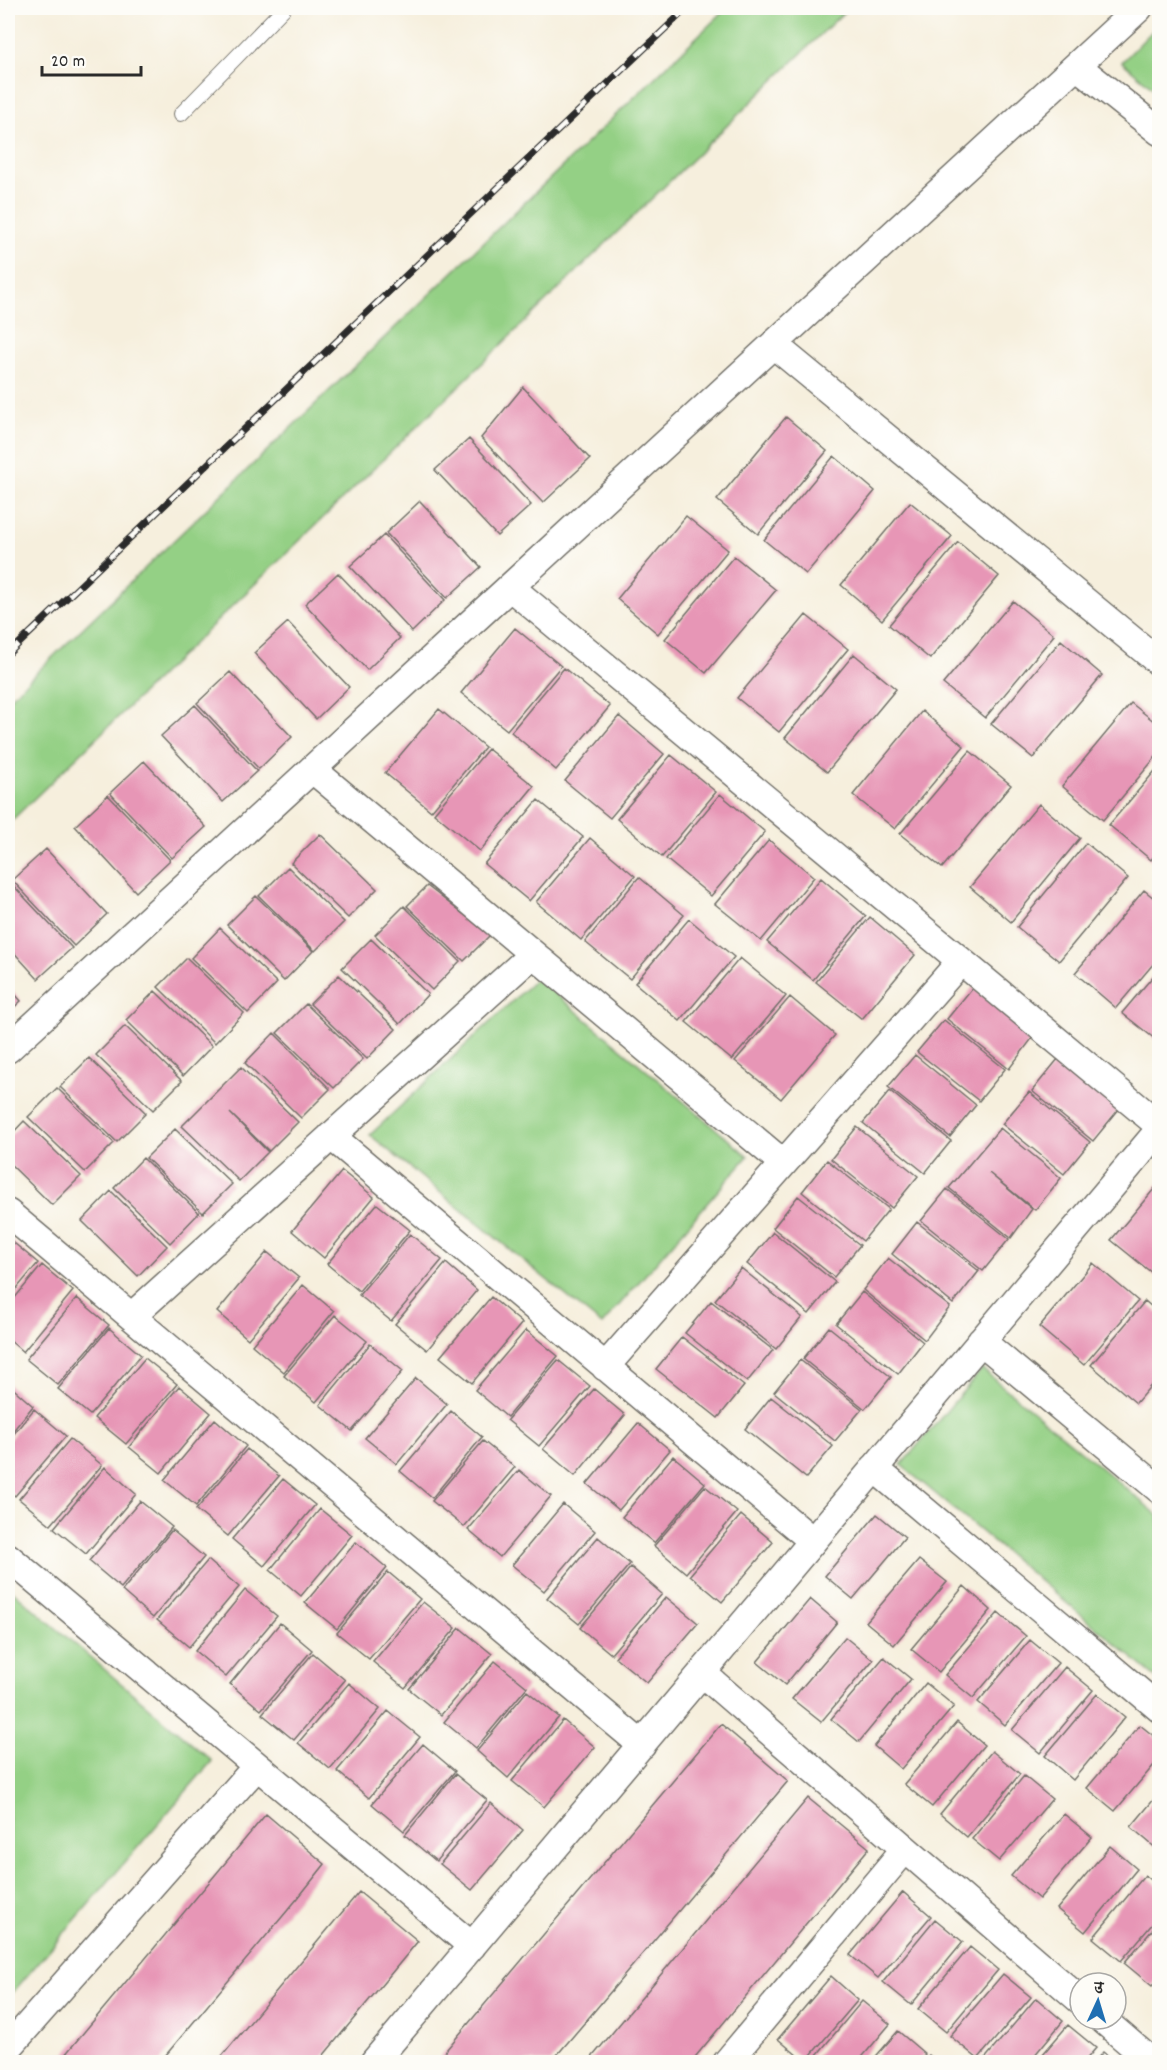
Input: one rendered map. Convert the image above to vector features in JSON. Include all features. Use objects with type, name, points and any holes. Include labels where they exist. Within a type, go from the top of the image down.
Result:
[{"type":"street","points":[[8,1049],[1139,8]]},
{"type":"street","points":[[1077,66],[1160,132]]},
{"type":"street","points":[[774,345],[1160,663]]},
{"type":"street","points":[[374,2062],[1160,1128],[510,587]]},
{"type":"street","points":[[312,769],[783,1163]]},
{"type":"street","points":[[132,1316],[533,954]]},
{"type":"street","points":[[605,1367],[961,961]]},
{"type":"street","points":[[331,1136],[813,1541]]},
{"type":"street","points":[[8,1213],[642,1745]]},
{"type":"street","points":[[981,1341],[1160,1490]]},
{"type":"street","points":[[874,1468],[1160,1709]]},
{"type":"street","points":[[8,1557],[472,1946]]},
{"type":"street","points":[[702,1673],[1068,1990]]},
{"type":"street","points":[[8,2048],[257,1766]]},
{"type":"street","points":[[737,2059],[905,1849]]},
{"type":"street","points":[[1121,2031],[1152,2051]]},
{"type":"lane","points":[[181,114],[284,8]]},
{"type":"green space","points":[[727,8],[848,8],[8,824],[8,700]]},
{"type":"green space","points":[[1159,24],[1159,93],[1122,62]]},
{"type":"green space","points":[[537,978],[748,1156],[602,1325],[370,1135]]},
{"type":"green space","points":[[982,1369],[1159,1516],[1159,1680],[901,1465]]},
{"type":"green space","points":[[8,1587],[212,1761],[8,1998]]},
{"type":"building","points":[[523,387],[590,459],[543,503],[481,438]]},
{"type":"building","points":[[786,417],[827,451],[758,534],[717,500]]},
{"type":"building","points":[[469,439],[531,505],[497,536],[435,470]]},
{"type":"building","points":[[834,456],[875,491],[806,574],[764,540]]},
{"type":"building","points":[[420,501],[481,567],[447,598],[386,533]]},
{"type":"building","points":[[910,502],[952,536],[882,620],[841,585]]},
{"type":"building","points":[[686,516],[728,550],[658,634],[617,599]]},
{"type":"building","points":[[384,535],[445,600],[412,632],[350,566]]},
{"type":"building","points":[[958,542],[999,576],[930,659],[889,625]]},
{"type":"building","points":[[734,556],[776,590],[706,673],[665,639]]},
{"type":"building","points":[[338,573],[400,638],[367,670],[305,604]]},
{"type":"building","points":[[1013,601],[1054,635],[985,718],[943,684]]},
{"type":"building","points":[[806,615],[848,649],[779,732],[737,698]]},
{"type":"building","points":[[288,622],[349,687],[316,719],[254,653]]},
{"type":"building","points":[[515,628],[561,666],[507,730],[461,693]]},
{"type":"building","points":[[1061,640],[1102,675],[1033,758],[991,724]]},
{"type":"building","points":[[854,654],[896,689],[827,772],[785,738]]},
{"type":"building","points":[[564,668],[610,706],[556,770],[511,732]]},
{"type":"building","points":[[230,672],[292,737],[259,769],[197,703]]},
{"type":"building","points":[[1131,703],[1160,726],[1160,752],[1103,820],[1062,786]]},
{"type":"building","points":[[195,705],[257,771],[223,802],[161,736]]},
{"type":"building","points":[[439,709],[485,747],[431,811],[385,773]]},
{"type":"building","points":[[922,711],[964,746],[895,829],[853,795]]},
{"type":"building","points":[[619,716],[664,754],[610,818],[565,781]]},
{"type":"building","points":[[488,749],[534,786],[480,851],[434,813]]},
{"type":"building","points":[[970,751],[1011,785],[942,868],[900,834]]},
{"type":"building","points":[[671,755],[716,792],[662,857],[617,819]]},
{"type":"building","points":[[144,761],[206,827],[172,858],[110,793]]},
{"type":"building","points":[[1160,765],[1160,849],[1151,860],[1109,825]]},
{"type":"building","points":[[720,794],[765,832],[711,896],[666,859]]},
{"type":"building","points":[[108,795],[170,860],[136,892],[75,826]]},
{"type":"building","points":[[538,800],[583,837],[529,901],[484,864]]},
{"type":"building","points":[[1039,804],[1080,838],[1011,922],[970,887]]},
{"type":"building","points":[[320,834],[377,889],[348,918],[291,863]]},
{"type":"building","points":[[590,838],[635,876],[581,940],[536,902]]},
{"type":"building","points":[[769,840],[814,877],[761,941],[715,904]]},
{"type":"building","points":[[1086,843],[1128,878],[1059,961],[1017,927]]},
{"type":"building","points":[[46,849],[107,914],[74,946],[12,880]]},
{"type":"building","points":[[288,867],[344,922],[315,951],[259,896]]},
{"type":"building","points":[[639,877],[684,915],[630,979],[585,942]]},
{"type":"building","points":[[821,878],[866,916],[813,980],[767,942]]},
{"type":"building","points":[[10,882],[72,948],[38,979],[8,946],[8,884]]},
{"type":"building","points":[[427,886],[490,935],[464,961],[407,906]]},
{"type":"building","points":[[1144,890],[1160,903],[1160,956],[1116,1008],[1075,973]]},
{"type":"building","points":[[256,896],[313,951],[284,981],[227,925]]},
{"type":"building","points":[[404,906],[460,961],[432,990],[375,935]]},
{"type":"building","points":[[870,917],[915,955],[862,1019],[816,982]]},
{"type":"building","points":[[689,919],[734,957],[680,1021],[635,983]]},
{"type":"building","points":[[220,928],[277,983],[248,1013],[191,958]]},
{"type":"building","points":[[371,939],[428,994],[400,1024],[342,968]]},
{"type":"building","points":[[187,958],[244,1013],[215,1043],[158,987]]},
{"type":"building","points":[[740,958],[786,996],[732,1060],[686,1022]]},
{"type":"building","points":[[1160,968],[1160,1043],[1122,1013]]},
{"type":"building","points":[[339,975],[396,1029],[367,1059],[310,1004]]},
{"type":"building","points":[[8,986],[21,1001],[8,1013]]},
{"type":"building","points":[[973,987],[1034,1036],[1009,1069],[947,1019]]},
{"type":"building","points":[[155,991],[212,1046],[183,1076],[126,1020]]},
{"type":"building","points":[[790,997],[835,1035],[781,1099],[735,1061]]},
{"type":"building","points":[[306,1004],[363,1059],[334,1088],[277,1033]]},
{"type":"building","points":[[944,1020],[1005,1069],[979,1101],[917,1052]]},
{"type":"building","points":[[125,1026],[182,1081],[153,1110],[96,1055]]},
{"type":"building","points":[[274,1033],[330,1089],[301,1118],[245,1063]]},
{"type":"building","points":[[915,1055],[976,1105],[950,1137],[888,1087]]},
{"type":"building","points":[[89,1058],[146,1113],[117,1142],[60,1087]]},
{"type":"building","points":[[1058,1059],[1119,1109],[1093,1141],[1032,1091]]},
{"type":"building","points":[[241,1067],[298,1122],[269,1151],[230,1113],[268,1152],[239,1181],[182,1126]]},
{"type":"building","points":[[57,1088],[114,1143],[85,1172],[28,1117]]},
{"type":"building","points":[[890,1091],[951,1141],[925,1173],[863,1123]]},
{"type":"building","points":[[1029,1092],[1090,1142],[1064,1174],[1002,1124]]},
{"type":"building","points":[[24,1121],[81,1176],[52,1205],[8,1162],[8,1138]]},
{"type":"building","points":[[857,1127],[918,1176],[892,1208],[831,1159]]},
{"type":"building","points":[[1000,1128],[1061,1178],[1035,1210],[989,1173],[1032,1209],[1011,1238],[949,1188]]},
{"type":"building","points":[[175,1129],[232,1184],[203,1213],[146,1158]]},
{"type":"building","points":[[143,1158],[199,1213],[170,1243],[114,1188]]},
{"type":"building","points":[[827,1160],[889,1209],[863,1241],[802,1192]]},
{"type":"building","points":[[342,1171],[374,1197],[324,1258],[292,1231]]},
{"type":"building","points":[[1160,1182],[1160,1274],[1157,1277],[1111,1240]]},
{"type":"building","points":[[947,1189],[1009,1239],[983,1271],[921,1221]]},
{"type":"building","points":[[111,1191],[167,1246],[138,1276],[82,1221]]},
{"type":"building","points":[[798,1196],[860,1245],[834,1277],[773,1228]]},
{"type":"building","points":[[377,1204],[410,1230],[359,1291],[327,1264]]},
{"type":"building","points":[[917,1222],[979,1271],[953,1304],[892,1254]]},
{"type":"building","points":[[773,1232],[835,1282],[809,1314],[747,1264]]},
{"type":"building","points":[[410,1234],[442,1260],[391,1321],[359,1295]]},
{"type":"building","points":[[8,1238],[38,1263],[8,1299]]},
{"type":"building","points":[[267,1252],[299,1278],[248,1339],[217,1312]]},
{"type":"building","points":[[888,1258],[950,1307],[925,1340],[863,1290]]},
{"type":"building","points":[[446,1263],[477,1290],[427,1350],[395,1324]]},
{"type":"building","points":[[1093,1263],[1138,1301],[1084,1365],[1039,1327]]},
{"type":"building","points":[[42,1265],[73,1291],[23,1352],[8,1339],[8,1306]]},
{"type":"building","points":[[741,1268],[802,1317],[776,1349],[715,1300]]},
{"type":"building","points":[[303,1285],[334,1311],[284,1372],[252,1345]]},
{"type":"building","points":[[862,1292],[923,1342],[898,1374],[836,1324]]},
{"type":"building","points":[[491,1297],[522,1323],[472,1383],[440,1357]]},
{"type":"building","points":[[77,1298],[109,1325],[58,1385],[26,1359]]},
{"type":"building","points":[[711,1301],[773,1350],[747,1382],[685,1333]]},
{"type":"building","points":[[1145,1301],[1160,1314],[1160,1375],[1136,1403],[1091,1365]]},
{"type":"building","points":[[335,1315],[367,1341],[316,1402],[284,1376]]},
{"type":"building","points":[[829,1327],[891,1377],[865,1409],[803,1359]]},
{"type":"building","points":[[109,1328],[141,1355],[90,1415],[58,1389]]},
{"type":"building","points":[[526,1330],[558,1356],[507,1417],[475,1390]]},
{"type":"building","points":[[682,1337],[744,1386],[718,1418],[656,1369]]},
{"type":"building","points":[[370,1344],[403,1371],[352,1431],[320,1405]]},
{"type":"building","points":[[145,1358],[177,1384],[126,1444],[94,1418]]},
{"type":"building","points":[[558,1360],[590,1386],[539,1446],[507,1420]]},
{"type":"building","points":[[800,1360],[862,1409],[835,1441],[774,1392]]},
{"type":"building","points":[[416,1378],[447,1404],[397,1464],[365,1438]]},
{"type":"building","points":[[8,1384],[33,1406],[8,1437]]},
{"type":"building","points":[[179,1386],[211,1413],[161,1473],[129,1447]]},
{"type":"building","points":[[594,1389],[625,1415],[575,1476],[543,1449]]},
{"type":"building","points":[[771,1397],[833,1446],[806,1478],[745,1429]]},
{"type":"building","points":[[34,1409],[66,1436],[15,1496],[8,1490],[8,1441]]},
{"type":"building","points":[[451,1411],[482,1437],[432,1498],[400,1471]]},
{"type":"building","points":[[215,1419],[246,1446],[196,1506],[164,1480]]},
{"type":"building","points":[[638,1423],[670,1450],[619,1510],[587,1484]]},
{"type":"building","points":[[70,1439],[102,1465],[51,1525],[19,1499]]},
{"type":"building","points":[[483,1441],[515,1467],[464,1527],[432,1501]]},
{"type":"building","points":[[247,1449],[279,1476],[228,1536],[196,1510]]},
{"type":"building","points":[[673,1456],[705,1483],[654,1543],[622,1517]]},
{"type":"building","points":[[105,1467],[136,1494],[86,1554],[54,1528]]},
{"type":"building","points":[[519,1470],[551,1496],[500,1557],[468,1530]]},
{"type":"building","points":[[283,1479],[315,1505],[264,1566],[232,1539]]},
{"type":"building","points":[[705,1486],[737,1512],[686,1573],[654,1546]]},
{"type":"building","points":[[140,1501],[172,1527],[121,1588],[89,1561]]},
{"type":"building","points":[[563,1504],[595,1531],[544,1591],[512,1565]]},
{"type":"building","points":[[320,1509],[352,1535],[301,1596],[270,1570]]},
{"type":"building","points":[[877,1514],[905,1537],[853,1599],[825,1576]]},
{"type":"building","points":[[741,1515],[773,1542],[722,1602],[690,1575]]},
{"type":"building","points":[[172,1530],[204,1557],[153,1618],[122,1591]]},
{"type":"building","points":[[598,1537],[630,1564],[579,1624],[547,1598]]},
{"type":"building","points":[[356,1542],[387,1568],[337,1629],[305,1603]]},
{"type":"building","points":[[208,1560],[239,1587],[189,1647],[157,1620]]},
{"type":"building","points":[[919,1560],[947,1582],[894,1645],[866,1622]]},
{"type":"building","points":[[631,1567],[662,1594],[611,1654],[580,1628]]},
{"type":"building","points":[[388,1572],[420,1599],[369,1659],[337,1633]]},
{"type":"building","points":[[964,1586],[991,1610],[939,1672],[911,1649]]},
{"type":"building","points":[[245,1590],[277,1616],[226,1677],[195,1651]]},
{"type":"building","points":[[666,1597],[698,1623],[647,1683],[615,1657]]},
{"type":"building","points":[[810,1599],[837,1622],[785,1685],[757,1662]]},
{"type":"building","points":[[423,1602],[456,1628],[405,1688],[373,1662]]},
{"type":"building","points":[[998,1613],[1026,1636],[973,1698],[945,1675]]},
{"type":"building","points":[[280,1623],[312,1650],[261,1710],[230,1684]]},
{"type":"building","points":[[460,1628],[492,1654],[441,1715],[409,1689]]},
{"type":"building","points":[[845,1637],[873,1660],[821,1722],[792,1699]]},
{"type":"building","points":[[1030,1640],[1058,1663],[1005,1725],[978,1702]]},
{"type":"building","points":[[313,1653],[345,1680],[294,1740],[262,1714]]},
{"type":"building","points":[[884,1657],[911,1679],[859,1742],[831,1719]]},
{"type":"building","points":[[495,1661],[527,1687],[476,1748],[444,1722]]},
{"type":"building","points":[[1065,1667],[1093,1690],[1040,1753],[1012,1730]]},
{"type":"building","points":[[349,1683],[380,1709],[330,1769],[298,1743]]},
{"type":"building","points":[[926,1683],[954,1706],[901,1769],[874,1746]]},
{"type":"building","points":[[527,1691],[559,1717],[508,1778],[477,1751]]},
{"type":"building","points":[[1097,1694],[1125,1717],[1073,1780],[1045,1756]]},
{"type":"building","points":[[388,1711],[420,1737],[369,1798],[337,1771]]},
{"type":"building","points":[[563,1720],[595,1747],[544,1807],[512,1781]]},
{"type":"building","points":[[957,1722],[984,1745],[932,1807],[904,1784]]},
{"type":"building","points":[[721,1724],[788,1781],[586,2021],[551,2062],[436,2062]]},
{"type":"building","points":[[1140,1725],[1160,1741],[1160,1758],[1115,1811],[1087,1788]]},
{"type":"building","points":[[423,1744],[455,1771],[404,1831],[372,1804]]},
{"type":"building","points":[[992,1751],[1020,1774],[967,1837],[940,1814]]},
{"type":"building","points":[[455,1774],[487,1800],[436,1861],[405,1835]]},
{"type":"building","points":[[1024,1776],[1052,1799],[999,1861],[972,1839]]},
{"type":"building","points":[[1160,1792],[1160,1848],[1158,1850],[1131,1827]]},
{"type":"building","points":[[808,1798],[869,1848],[691,2062],[588,2062]]},
{"type":"building","points":[[491,1803],[523,1830],[472,1890],[440,1864]]},
{"type":"building","points":[[266,1814],[325,1864],[298,1898],[160,2062],[59,2062]]},
{"type":"building","points":[[1064,1814],[1092,1837],[1039,1899],[1011,1876]]},
{"type":"building","points":[[1110,1846],[1137,1869],[1085,1932],[1057,1909]]},
{"type":"building","points":[[1145,1875],[1160,1887],[1160,1915],[1121,1961],[1093,1938]]},
{"type":"building","points":[[359,1892],[418,1941],[318,2062],[217,2062]]},
{"type":"building","points":[[903,1892],[931,1916],[878,1978],[850,1955]]},
{"type":"building","points":[[935,1919],[963,1942],[911,2005],[883,1982]]},
{"type":"building","points":[[1160,1921],[1160,1977],[1152,1986],[1124,1963]]},
{"type":"building","points":[[970,1947],[998,1970],[946,2032],[918,2009]]},
{"type":"building","points":[[1003,1974],[1031,1997],[978,2059],[950,2036]]},
{"type":"building","points":[[831,1976],[858,2000],[805,2062],[778,2039]]},
{"type":"building","points":[[1036,1998],[1063,2021],[1029,2062],[983,2061]]},
{"type":"building","points":[[862,2001],[890,2024],[858,2062],[811,2062]]},
{"type":"building","points":[[1068,2025],[1068,2031],[1075,2031],[1096,2048],[1084,2062],[1036,2062]]},
{"type":"building","points":[[898,2031],[925,2054],[918,2062],[871,2062]]},
{"type":"building","points":[[1103,2052],[1115,2062],[1094,2062]]},
{"type":"building","points":[[929,2055],[938,2062],[923,2062]]},
{"type":"railway","points":[[8,654],[687,8]]}]
